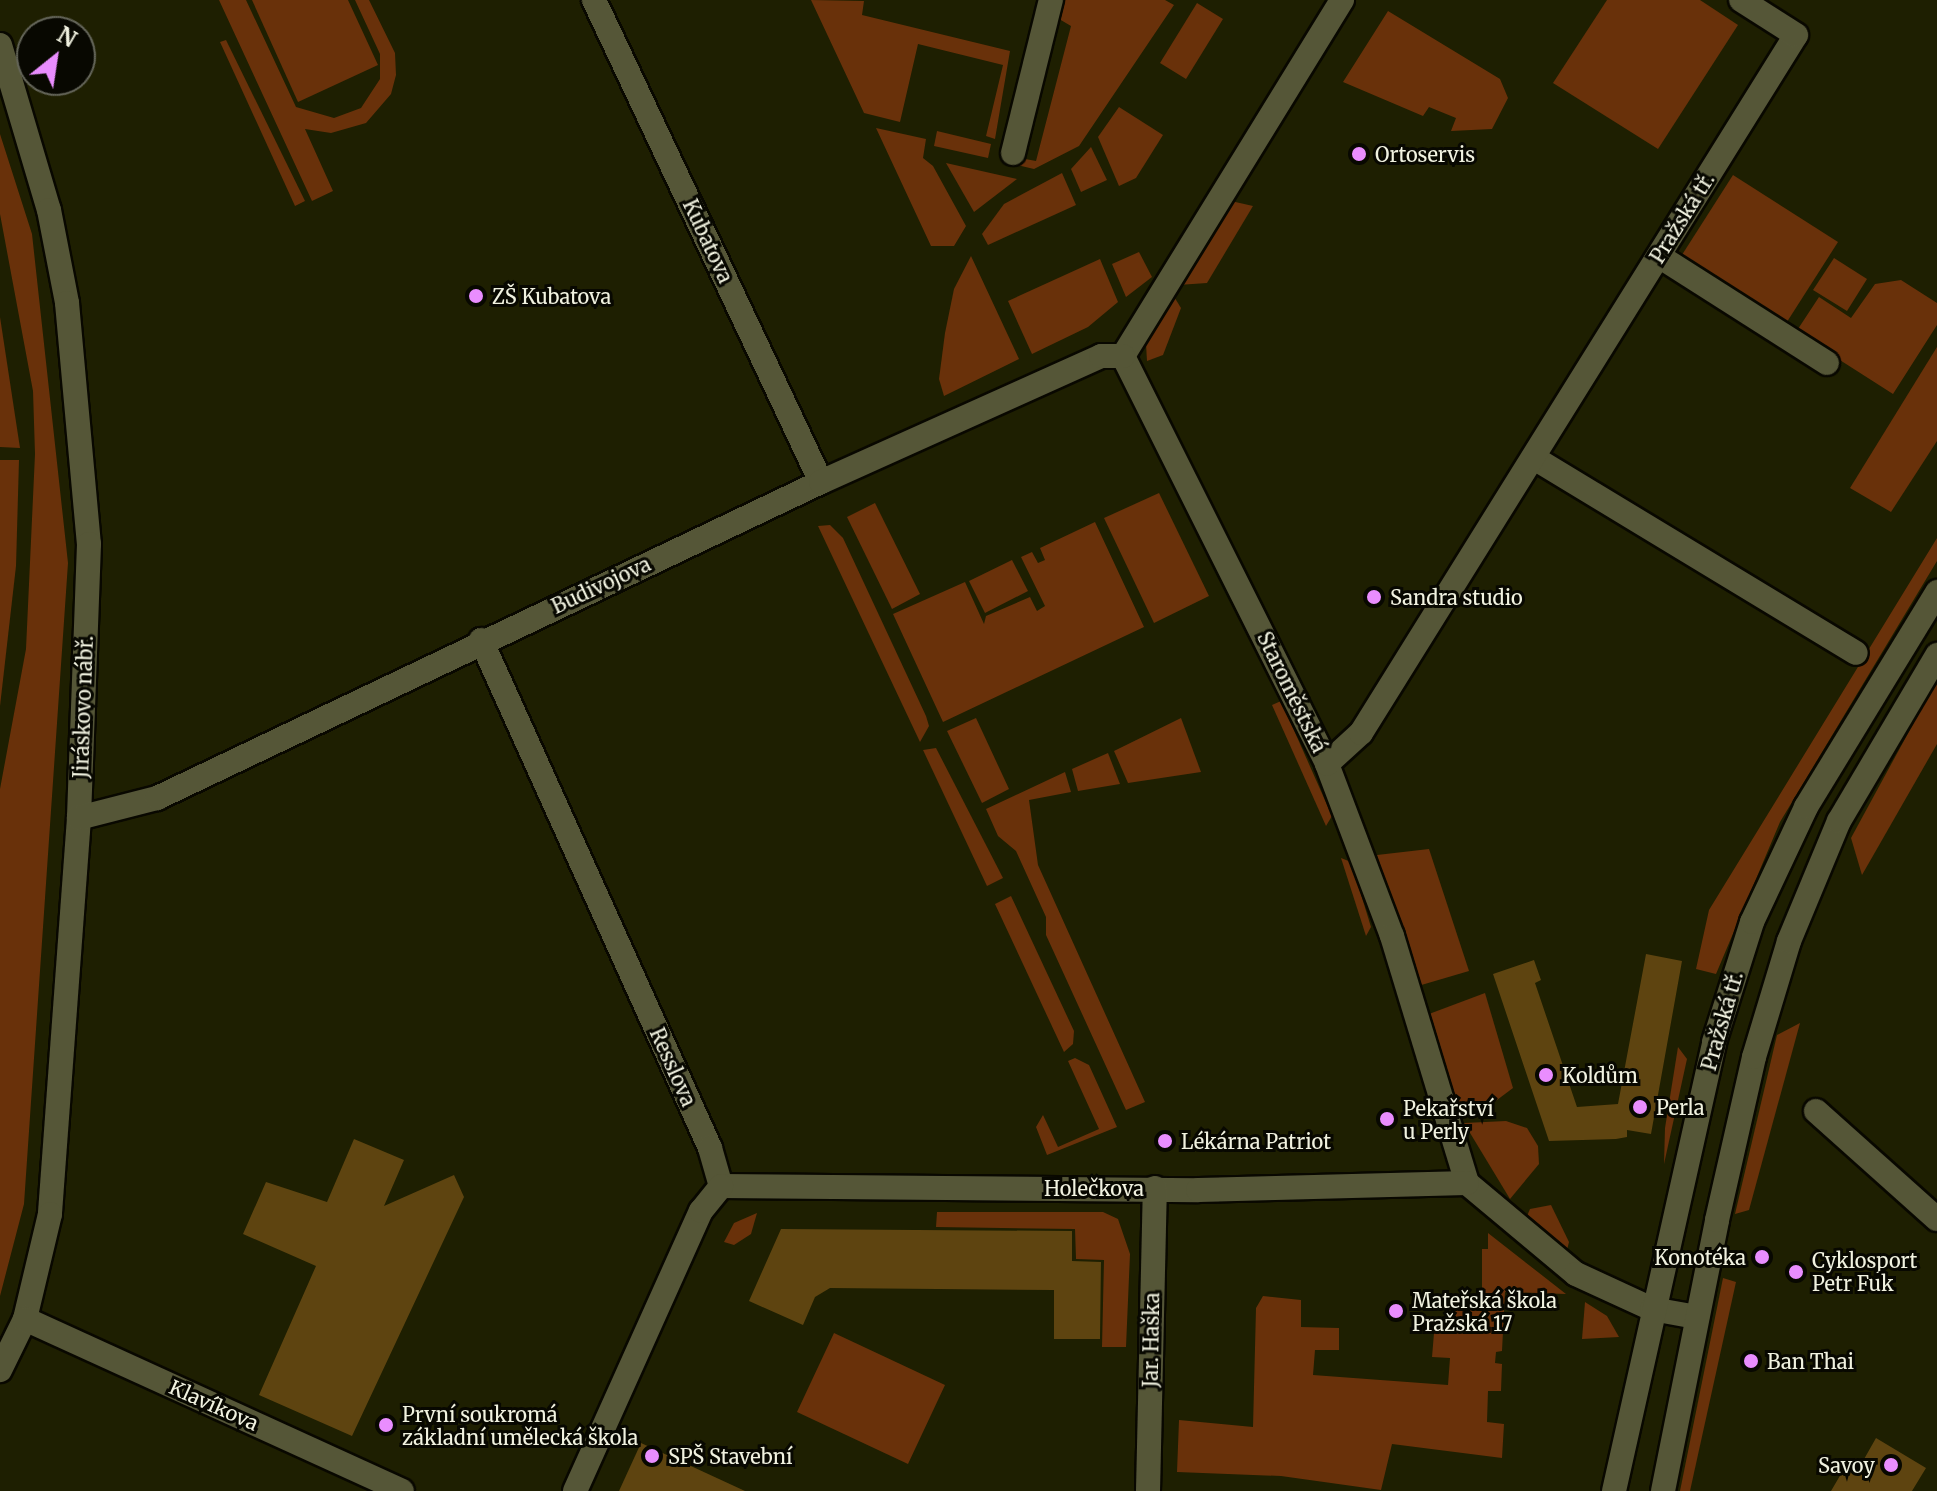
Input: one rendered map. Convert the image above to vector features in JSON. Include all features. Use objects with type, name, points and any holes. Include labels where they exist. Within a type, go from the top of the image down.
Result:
[{"type":"street","name":"Kubatova","points":[[594,0],[821,482]]},
{"type":"street","points":[[1013,153],[1051,0]]},
{"type":"street","points":[[1123,356],[1342,0]]},
{"type":"street","name":"Pražská tř.","points":[[1327,764],[1361,733],[1796,35],[1741,0]]},
{"type":"street","name":"Jiráskovo nábř.","points":[[0,45],[49,210],[79,414],[89,544],[79,818],[50,1214],[25,1319],[0,1370]]},
{"type":"street","points":[[1659,256],[1827,363]]},
{"type":"street","name":"Budivojova","points":[[79,818],[157,798],[481,640],[821,482],[1101,356],[1123,356]]},
{"type":"street","name":"Staroměstská","points":[[1123,356],[1327,764],[1392,936],[1467,1183]]},
{"type":"street","points":[[1534,458],[1856,653]]},
{"type":"street","name":"Pražská tř.","points":[[1614,1491],[1652,1309],[1714,1042],[1752,922],[1806,807],[1937,592]]},
{"type":"street","name":"Resslova","points":[[481,640],[710,1148],[721,1186]]},
{"type":"street","name":"Pražská tř.","points":[[1663,1491],[1697,1317],[1754,1057],[1789,941],[1839,821],[1937,655]]},
{"type":"street","points":[[1816,1111],[1937,1219]]},
{"type":"street","points":[[1467,1183],[1576,1274],[1652,1309],[1697,1317]]},
{"type":"street","name":"Holečkova","points":[[721,1186],[1155,1188],[1467,1183]]},
{"type":"street","points":[[575,1491],[701,1211],[721,1186]]},
{"type":"street","name":"Jar. Haška","points":[[1148,1491],[1155,1188]]},
{"type":"street","name":"Klavíkova","points":[[25,1319],[402,1491]]},
{"type":"shaded area","points":[[219,0],[246,0],[296,107],[334,118],[361,108],[380,79],[380,54],[355,0],[369,0],[395,53],[396,75],[391,94],[366,123],[331,133],[305,129],[333,191],[312,201]]},
{"type":"shaded area","points":[[252,0],[348,0],[378,65],[298,102]]},
{"type":"shaded area","points":[[811,0],[864,1],[862,15],[1010,51],[995,139],[986,136],[1003,65],[918,44],[900,122],[864,113]]},
{"type":"shaded area","points":[[1058,0],[1165,0],[1174,5],[1079,146],[1034,169],[1001,161],[1003,155],[1036,161],[1071,26],[1054,16]]},
{"type":"shaded area","points":[[1607,0],[1700,0],[1738,25],[1658,149],[1553,83]]},
{"type":"shaded area","points":[[1197,3],[1223,19],[1186,79],[1160,63]]},
{"type":"shaded area","points":[[1388,11],[1500,79],[1508,98],[1492,129],[1451,131],[1456,118],[1429,107],[1423,116],[1343,82]]},
{"type":"shaded area","points":[[226,40],[305,201],[295,206],[220,42]]},
{"type":"shaded area","points":[[1119,107],[1163,135],[1136,178],[1119,186],[1098,137]]},
{"type":"shaded area","points":[[876,128],[926,139],[923,158],[933,166],[966,226],[954,246],[931,246]]},
{"type":"shaded area","points":[[937,131],[991,144],[988,158],[934,146]]},
{"type":"shaded area","points":[[0,134],[32,234],[68,563],[24,1204],[0,1296],[0,789],[26,649],[35,454],[33,391],[0,214]]},
{"type":"shaded area","points":[[1091,147],[1107,180],[1081,192],[1071,169]]},
{"type":"shaded area","points":[[946,163],[1017,179],[974,212]]},
{"type":"shaded area","points":[[1062,173],[1076,205],[988,245],[982,234],[1004,204]]},
{"type":"shaded area","points":[[1733,175],[1838,242],[1785,325],[1680,258]]},
{"type":"shaded area","points":[[1231,201],[1253,206],[1207,283],[1178,285]]},
{"type":"shaded area","points":[[1139,252],[1152,277],[1126,297],[1112,264]]},
{"type":"shaded area","points":[[971,256],[1019,359],[944,396],[939,379],[945,333],[954,289]]},
{"type":"shaded area","points":[[1834,258],[1867,279],[1847,311],[1813,290]]},
{"type":"shaded area","points":[[1100,259],[1118,302],[1088,327],[1032,354],[1008,301]]},
{"type":"shaded area","points":[[1901,280],[1937,303],[1937,325],[1893,394],[1796,332],[1819,297],[1851,318],[1875,284]]},
{"type":"shaded area","points":[[1173,295],[1181,308],[1163,355],[1147,361],[1146,344]]},
{"type":"shaded area","points":[[0,317],[20,448],[0,447]]},
{"type":"shaded area","points":[[1937,347],[1937,441],[1891,512],[1850,488]]},
{"type":"shaded area","points":[[0,460],[19,460],[16,566],[0,706]]},
{"type":"shaded area","points":[[1159,493],[1209,596],[1154,623],[1104,518]]},
{"type":"shaded area","points":[[875,503],[920,594],[892,609],[847,517]]},
{"type":"shaded area","points":[[1095,522],[1144,627],[943,722],[893,614],[965,582],[984,624],[986,616],[1030,597],[1037,611],[1045,606],[1021,557],[1032,552],[1038,563],[1045,560],[1040,548]]},
{"type":"shaded area","points":[[830,525],[843,538],[926,716],[929,726],[920,742],[818,526]]},
{"type":"shaded area","points":[[1937,538],[1937,561],[1780,822],[1716,974],[1696,969],[1709,910]]},
{"type":"shaded area","points":[[1012,560],[1028,591],[985,613],[969,581]]},
{"type":"shaded area","points":[[1937,680],[1937,744],[1862,875],[1851,838]]},
{"type":"shaded area","points":[[1281,701],[1332,816],[1326,826],[1272,705]]},
{"type":"shaded area","points":[[976,718],[1009,789],[982,803],[947,731]]},
{"type":"shaded area","points":[[1181,718],[1201,772],[1128,783],[1114,751]]},
{"type":"shaded area","points":[[936,748],[1003,878],[987,886],[923,750]]},
{"type":"shaded area","points":[[1108,753],[1120,784],[1078,791],[1072,769]]},
{"type":"shaded area","points":[[1065,772],[1071,792],[1029,800],[1038,865],[1145,1102],[1126,1110],[1046,935],[1046,917],[1016,851],[998,836],[986,809]]},
{"type":"shaded area","points":[[1429,849],[1469,971],[1418,986],[1377,855]]},
{"type":"shaded area","points":[[1341,858],[1351,862],[1371,927],[1366,936]]},
{"type":"shaded area","points":[[1011,896],[1074,1031],[1073,1044],[1064,1052],[995,904]]},
{"type":"shaded area","points":[[1485,993],[1513,1088],[1489,1106],[1458,1105],[1429,1014]]},
{"type":"shaded area","points":[[1800,1023],[1749,1210],[1735,1214],[1777,1035]]},
{"type":"shaded area","points":[[1678,1047],[1687,1059],[1664,1164],[1665,1128]]},
{"type":"shaded area","points":[[1075,1058],[1089,1065],[1117,1127],[1047,1155],[1036,1127],[1043,1115],[1058,1147],[1099,1129],[1068,1061]]},
{"type":"shaded area","points":[[1506,1121],[1527,1128],[1538,1146],[1539,1164],[1510,1199],[1464,1123]]},
{"type":"shaded area","points":[[1551,1205],[1569,1242],[1567,1250],[1527,1216],[1530,1209]]},
{"type":"shaded area","points":[[937,1212],[1103,1212],[1118,1219],[1130,1254],[1126,1347],[1102,1347],[1104,1260],[1076,1259],[1075,1229],[936,1227]]},
{"type":"shaded area","points":[[757,1213],[751,1234],[734,1245],[724,1242],[734,1223]]},
{"type":"shaded area","points":[[1488,1233],[1566,1294],[1505,1292],[1502,1351],[1496,1352],[1495,1363],[1502,1364],[1501,1391],[1488,1391],[1487,1422],[1504,1424],[1502,1458],[1392,1444],[1381,1490],[1281,1476],[1177,1472],[1179,1420],[1253,1427],[1256,1308],[1263,1296],[1301,1300],[1301,1327],[1339,1328],[1339,1350],[1315,1350],[1313,1375],[1448,1385],[1450,1358],[1432,1357],[1435,1321],[1451,1322],[1452,1298],[1482,1298],[1482,1249],[1488,1249]]},
{"type":"shaded area","points":[[1723,1278],[1736,1282],[1690,1491],[1680,1491]]},
{"type":"shaded area","points":[[1585,1302],[1607,1316],[1619,1337],[1582,1339]]},
{"type":"shaded area","points":[[834,1333],[945,1385],[908,1464],[797,1412]]},
{"type":"building","name":"Koldům","points":[[1646,954],[1682,961],[1651,1134],[1627,1130],[1627,1137],[1616,1139],[1549,1141],[1493,974],[1534,960],[1541,980],[1535,983],[1577,1107],[1618,1104]]},
{"type":"building","points":[[354,1139],[404,1160],[384,1206],[454,1175],[464,1197],[352,1436],[259,1395],[316,1266],[243,1234],[266,1182],[327,1202]]},
{"type":"building","points":[[781,1229],[1072,1231],[1072,1261],[1101,1262],[1100,1339],[1054,1339],[1054,1290],[830,1288],[815,1297],[803,1325],[749,1301]]},
{"type":"building","name":"Savoy","points":[[1876,1438],[1926,1468],[1912,1491],[1831,1491],[1848,1462],[1859,1468]]},
{"type":"building","name":"SPŠ Stavební","points":[[641,1443],[745,1491],[619,1491]]},
{"type":"place","name":"Ortoservis","points":[[1359,154]]},
{"type":"place","name":"ZŠ Kubatova","points":[[476,296]]},
{"type":"place","name":"Sandra studio","points":[[1374,597]]},
{"type":"place","name":"Koldům","points":[[1546,1075]]},
{"type":"place","name":"Perla","points":[[1640,1107]]},
{"type":"place","name":"Pekařství u Perly","points":[[1387,1119]]},
{"type":"place","name":"Lékárna Patriot","points":[[1165,1141]]},
{"type":"place","name":"Konotéka","points":[[1762,1257]]},
{"type":"place","name":"Cyklosport Petr Fuk","points":[[1796,1272]]},
{"type":"place","name":"Mateřská škola Pražská 17","points":[[1396,1311]]},
{"type":"place","name":"Ban Thai","points":[[1751,1361]]},
{"type":"place","name":"První soukromá základní umělecká škola","points":[[386,1425]]},
{"type":"place","name":"SPŠ Stavební","points":[[652,1456]]},
{"type":"place","name":"Savoy","points":[[1891,1465]]}]
